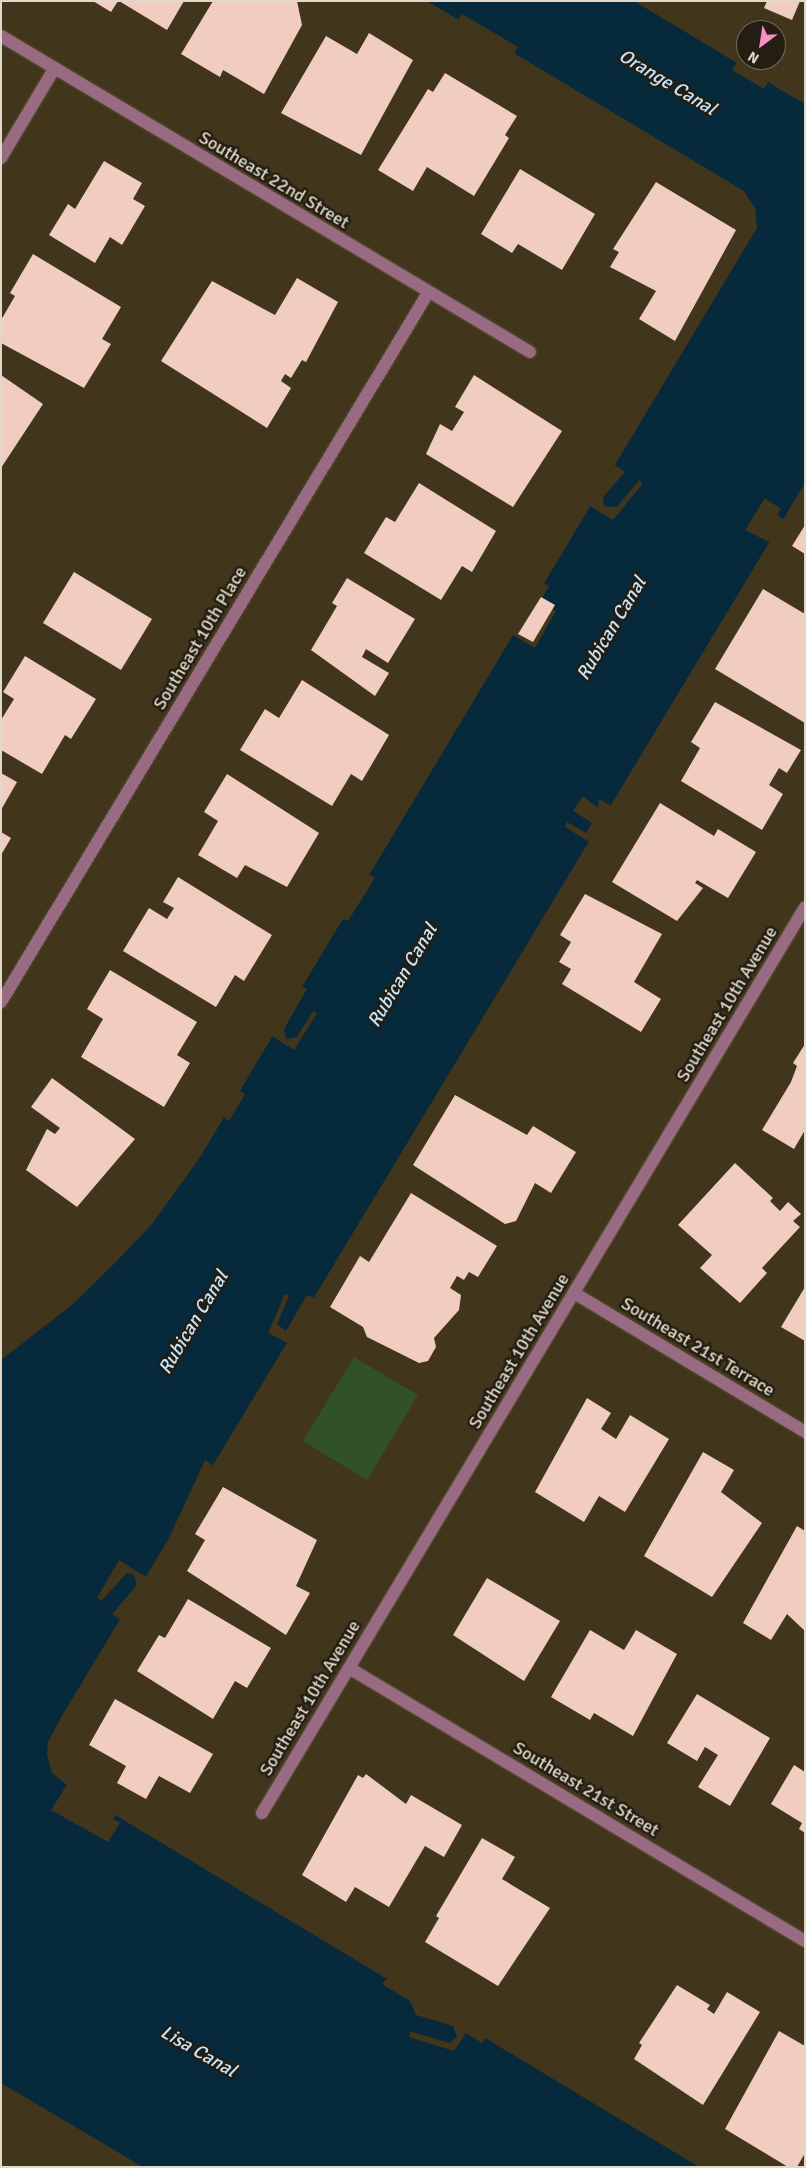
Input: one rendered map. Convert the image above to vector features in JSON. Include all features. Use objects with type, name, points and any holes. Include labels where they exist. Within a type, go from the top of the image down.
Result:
[{"type":"street","name":"Southeast 22nd Street","points":[[1,36],[428,293],[530,352]]},
{"type":"street","points":[[1,158],[54,69]]},
{"type":"street","name":"Southeast 10th Place","points":[[1,1002],[428,293]]},
{"type":"street","name":"Southeast 10th Avenue","points":[[262,1813],[574,1293],[801,921],[805,907]]},
{"type":"street","name":"Southeast 21st Terrace","points":[[574,1293],[805,1432]]},
{"type":"street","name":"Southeast 21st Street","points":[[348,1668],[805,1941]]},
{"type":"green space","points":[[354,1357],[418,1395],[367,1480],[303,1441]]},
{"type":"water","points":[[427,1],[634,1],[736,62],[736,70],[749,70],[805,104],[805,483],[63,1714],[48,1742],[47,1755],[52,1773],[72,1789],[699,2167],[143,2167],[1,2083],[1,1360],[72,1305],[115,1263],[152,1224],[199,1159],[757,228],[755,208],[744,191]]},
{"type":"pier","points":[[462,14],[518,47],[513,56],[458,20]]},
{"type":"pier","points":[[736,63],[736,70],[752,70],[791,93],[789,95],[768,82],[764,89],[732,70]]},
{"type":"pier","points":[[613,464],[625,472],[603,497],[604,506],[617,507],[639,480],[643,483],[613,520],[588,505]]},
{"type":"pier","points":[[765,498],[781,509],[777,515],[785,520],[771,543],[745,530]]},
{"type":"pier","points":[[542,582],[549,586],[523,630],[552,608],[556,611],[535,648],[513,635]]},
{"type":"pier","points":[[583,796],[598,808],[599,799],[611,806],[589,842],[565,827],[567,822],[586,833],[592,823],[573,811]]},
{"type":"pier","points":[[367,873],[375,878],[348,921],[343,919],[324,948]]},
{"type":"pier","points":[[300,985],[307,989],[284,1029],[286,1039],[297,1037],[313,1011],[317,1013],[294,1050],[272,1036]]},
{"type":"pier","points":[[260,1053],[240,1091],[245,1094],[229,1121],[222,1116]]},
{"type":"pier","points":[[285,1294],[289,1296],[277,1324],[286,1331],[307,1295],[315,1298],[288,1343],[268,1333]]},
{"type":"pier","points":[[205,1460],[215,1467],[170,1542],[168,1540]]},
{"type":"pier","points":[[119,1560],[146,1577],[122,1621],[112,1614],[137,1585],[134,1575],[127,1573],[101,1601],[97,1598]]},
{"type":"pier","points":[[68,1783],[115,1815],[113,1819],[120,1823],[108,1842],[51,1810]]},
{"type":"pier","points":[[387,1978],[477,2029],[485,2038],[482,2043],[466,2033],[454,2051],[409,2037],[410,2031],[449,2043],[457,2037],[453,2026],[416,2015],[410,2001],[382,1984]]},
{"type":"building","points":[[93,1],[118,1],[111,12]]},
{"type":"building","points":[[119,1],[184,1],[167,30]]},
{"type":"building","points":[[213,1],[297,1],[302,25],[264,94],[223,70],[220,77],[181,54]]},
{"type":"building","points":[[767,1],[800,1],[792,20],[764,8]]},
{"type":"building","points":[[369,33],[413,60],[361,155],[281,113],[326,36],[357,54]]},
{"type":"building","points":[[445,73],[517,116],[505,135],[509,138],[474,196],[427,167],[413,191],[378,170],[428,89],[433,92]]},
{"type":"building","points":[[104,161],[142,183],[133,199],[145,206],[122,245],[110,237],[95,263],[49,235],[68,204],[75,209]]},
{"type":"building","points":[[520,169],[595,214],[562,270],[518,244],[512,253],[481,234]]},
{"type":"building","points":[[656,182],[736,230],[675,341],[639,319],[656,291],[610,267],[619,252],[613,249]]},
{"type":"building","points":[[33,254],[121,307],[102,339],[111,344],[84,388],[1,343],[1,320],[15,296],[10,293]]},
{"type":"building","points":[[297,278],[338,302],[306,362],[302,360],[291,378],[285,374],[281,381],[291,388],[267,428],[161,361],[212,281],[275,315]]},
{"type":"building","points":[[1,375],[43,404],[1,468]]},
{"type":"building","points":[[474,375],[562,431],[513,507],[426,454],[440,424],[452,431],[464,412],[455,407]]},
{"type":"building","points":[[419,483],[496,531],[472,572],[462,566],[441,600],[364,553],[386,517],[395,522]]},
{"type":"building","points":[[805,525],[805,554],[792,546]]},
{"type":"building","points":[[74,572],[152,619],[121,670],[43,623]]},
{"type":"building","points":[[347,578],[415,619],[388,663],[366,649],[362,657],[389,673],[375,696],[311,650],[337,606],[332,603]]},
{"type":"building","points":[[763,589],[805,614],[805,723],[715,669]]},
{"type":"building","points":[[541,597],[555,605],[533,642],[518,634]]},
{"type":"building","points":[[25,656],[96,699],[71,739],[65,735],[42,774],[1,750],[1,720],[14,699],[3,692]]},
{"type":"building","points":[[302,680],[389,735],[362,781],[351,774],[332,806],[240,750],[265,709],[279,718]]},
{"type":"building","points":[[715,702],[801,750],[787,773],[779,768],[769,785],[783,794],[762,830],[681,781],[700,748],[691,742]]},
{"type":"building","points":[[1,773],[17,782],[1,810]]},
{"type":"building","points":[[227,774],[319,833],[287,887],[245,865],[237,878],[198,855],[218,821],[204,812]]},
{"type":"building","points":[[660,803],[714,836],[718,829],[756,852],[728,898],[697,880],[695,883],[703,888],[677,921],[612,882]]},
{"type":"building","points":[[1,832],[11,838],[1,855]]},
{"type":"building","points":[[178,877],[272,935],[244,981],[235,975],[216,1007],[123,951],[149,908],[167,919],[174,908],[163,902]]},
{"type":"building","points":[[585,894],[662,934],[634,982],[661,999],[641,1032],[562,984],[571,969],[559,962],[571,942],[560,935]]},
{"type":"building","points":[[110,970],[197,1022],[177,1055],[190,1063],[164,1107],[81,1057],[103,1019],[87,1009]]},
{"type":"building","points":[[805,1044],[805,1130],[794,1149],[762,1130],[791,1082],[797,1066],[793,1063]]},
{"type":"building","points":[[52,1078],[135,1139],[77,1207],[26,1170],[47,1129],[55,1134],[60,1128],[31,1107]]},
{"type":"building","points":[[455,1095],[527,1135],[533,1126],[576,1152],[551,1193],[535,1183],[516,1221],[505,1224],[413,1165]]},
{"type":"building","points":[[735,1163],[773,1198],[770,1201],[780,1211],[788,1202],[801,1214],[793,1221],[800,1227],[762,1268],[767,1273],[740,1303],[700,1268],[712,1255],[678,1225]]},
{"type":"building","points":[[411,1193],[497,1246],[478,1277],[469,1272],[464,1280],[457,1276],[450,1288],[461,1295],[459,1310],[434,1338],[436,1347],[428,1361],[419,1363],[367,1337],[363,1327],[330,1307],[360,1256],[369,1262]]},
{"type":"building","points":[[805,1287],[805,1341],[781,1327]]},
{"type":"building","points":[[587,1398],[611,1413],[601,1429],[616,1439],[630,1415],[669,1439],[625,1512],[599,1496],[584,1522],[535,1492]]},
{"type":"building","points":[[703,1452],[734,1470],[721,1492],[762,1523],[712,1597],[644,1556]]},
{"type":"building","points":[[223,1487],[317,1540],[296,1586],[310,1593],[286,1635],[187,1571],[205,1540],[195,1534]]},
{"type":"building","points":[[797,1526],[805,1531],[805,1631],[787,1614],[771,1640],[743,1623]]},
{"type":"building","points":[[487,1578],[560,1621],[524,1681],[453,1635]]},
{"type":"building","points":[[188,1599],[271,1648],[247,1688],[235,1681],[213,1719],[137,1671],[159,1635],[165,1638]]},
{"type":"building","points":[[590,1630],[624,1650],[636,1630],[677,1654],[633,1736],[594,1713],[590,1720],[551,1697]]},
{"type":"building","points":[[697,1694],[770,1738],[730,1806],[698,1787],[718,1755],[705,1747],[697,1761],[667,1743]]},
{"type":"building","points":[[115,1699],[213,1754],[190,1793],[159,1776],[146,1799],[117,1783],[126,1766],[89,1745]]},
{"type":"building","points":[[794,1765],[805,1772],[805,1833],[799,1829],[802,1823],[771,1804]]},
{"type":"building","points":[[366,1774],[406,1804],[411,1795],[462,1825],[444,1857],[425,1846],[389,1907],[355,1887],[346,1902],[302,1875],[358,1775],[363,1778]]},
{"type":"building","points":[[482,1838],[515,1857],[502,1879],[550,1908],[498,1986],[425,1942],[439,1918],[436,1916]]},
{"type":"building","points":[[677,1985],[710,2005],[707,2009],[714,2014],[727,1992],[760,2012],[703,2105],[634,2059],[642,2045],[639,2043]]},
{"type":"building","points":[[779,2031],[805,2046],[805,2153],[797,2167],[788,2167],[725,2129]]},
{"type":"water label","name":"Orange Canal","points":[[667,83]]},
{"type":"water label","name":"Rubican Canal","points":[[612,629]]},
{"type":"water label","name":"Rubican Canal","points":[[403,976]]},
{"type":"water label","name":"Rubican Canal","points":[[194,1323]]},
{"type":"water label","name":"Lisa Canal","points":[[198,2052]]}]
